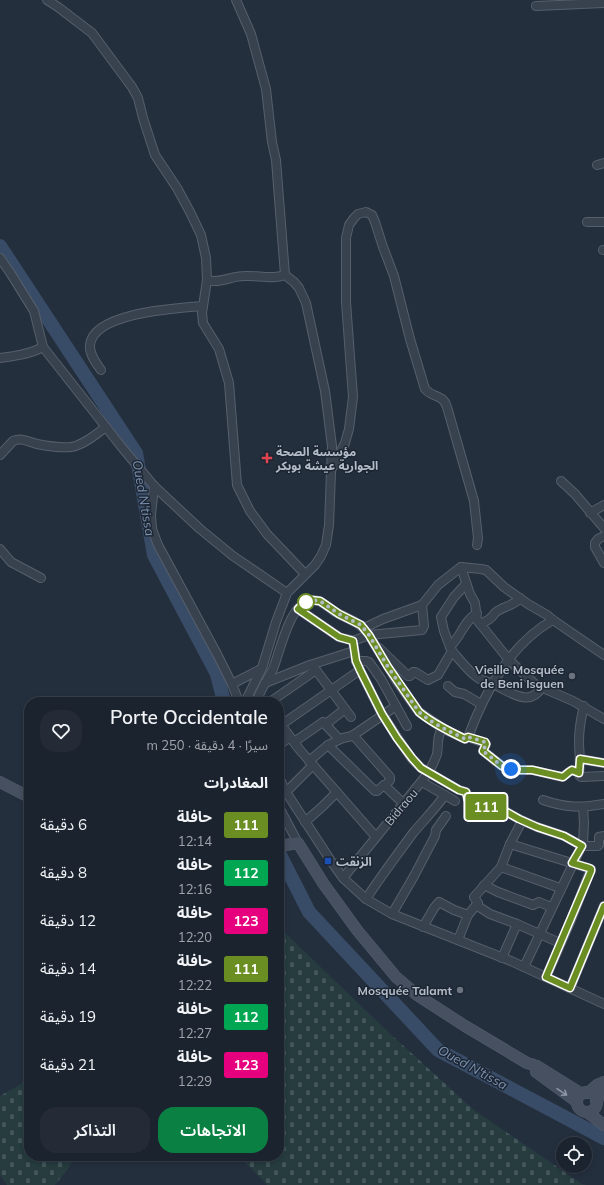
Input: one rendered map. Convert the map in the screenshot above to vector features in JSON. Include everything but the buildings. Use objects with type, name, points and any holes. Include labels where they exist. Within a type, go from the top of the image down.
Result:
[{"type":"main road","points":[[0,782],[24,794]]},
{"type":"main road","points":[[284,845],[298,843],[322,883],[371,948],[396,977],[417,995],[459,1023],[527,1063],[538,1066],[582,1096],[593,1095],[604,1113]]},
{"type":"main road","points":[[604,1082],[597,1085],[582,1096],[579,1108],[604,1125]]},
{"type":"main road","points":[[587,1112],[593,1110],[596,1102],[604,1091]]},
{"type":"street","points":[[48,0],[92,33],[136,93],[155,155],[183,200],[201,235],[206,258],[206,280],[202,313],[203,323],[219,349],[229,383],[237,484],[240,494],[250,511],[267,534],[305,574]]},
{"type":"street","points":[[236,0],[251,34],[266,88],[272,142],[276,160],[285,275]]},
{"type":"street","points":[[536,6],[604,3]]},
{"type":"street","points":[[332,470],[345,443],[349,429],[353,397],[346,302],[346,238],[349,225],[354,218],[358,214],[366,212],[372,215],[394,276],[410,339],[425,389],[429,394],[442,398],[445,401],[474,501],[478,538],[477,545]]},
{"type":"street","points":[[588,222],[604,222]]},
{"type":"street","points":[[0,258],[12,274],[34,311],[43,347],[154,486],[200,529],[233,556],[287,593]]},
{"type":"street","points":[[206,280],[222,281],[243,276],[273,277],[285,275],[299,288],[308,310],[329,418],[332,446],[329,525],[326,545],[321,556],[287,593],[276,622],[262,668],[248,697]]},
{"type":"street","points":[[100,370],[90,351],[90,344],[98,331],[105,326],[129,316],[145,312],[203,306]]},
{"type":"street","points":[[0,358],[37,351],[43,347]]},
{"type":"street","points":[[0,455],[13,441],[19,439],[57,447],[71,447],[88,440],[106,427]]},
{"type":"street","points":[[561,481],[575,494],[604,528]]},
{"type":"street","points":[[154,486],[151,516],[152,529],[158,545],[232,684],[237,697]]},
{"type":"street","points":[[590,513],[604,505]]},
{"type":"street","points":[[604,536],[598,539],[595,543],[595,547],[604,563]]},
{"type":"street","points":[[0,550],[16,565],[41,578]]},
{"type":"street","points":[[461,567],[466,584],[475,603],[477,620],[508,660],[536,685],[584,706],[604,719]]},
{"type":"street","points":[[353,641],[383,619],[422,605],[438,585],[461,567],[486,570],[504,587],[604,655]]},
{"type":"street","points":[[466,584],[441,617],[444,631],[451,649],[478,678],[515,696],[531,696],[537,693],[542,687]]},
{"type":"street","points":[[480,624],[488,621],[496,613],[520,598]]},
{"type":"street","points":[[258,697],[272,670],[292,617],[304,603],[310,600],[320,601],[339,614],[358,623],[366,632],[414,706],[425,717],[442,728],[465,739],[468,737],[485,742],[486,744],[483,751],[502,766],[519,770],[532,770],[562,777],[572,770],[579,773],[582,777],[604,776]]},
{"type":"street","points":[[366,632],[423,630],[422,605]]},
{"type":"street","points":[[298,609],[339,637],[353,641]]},
{"type":"street","points":[[376,647],[382,650],[408,676],[415,672],[428,680],[438,675],[467,620],[477,613]]},
{"type":"street","points":[[468,737],[481,704],[508,660],[529,636],[553,620]]},
{"type":"street","points":[[353,641],[356,661],[382,714],[412,758],[421,768],[459,790],[466,792],[468,800],[486,807],[503,810],[537,827],[564,836],[582,846],[598,846],[600,845],[599,837],[604,836]]},
{"type":"street","points":[[265,683],[310,665],[354,652]]},
{"type":"street","points":[[356,661],[369,662],[380,678],[407,726]]},
{"type":"street","points":[[232,684],[262,668]]},
{"type":"street","points":[[277,697],[315,670],[351,717]]},
{"type":"street","points":[[284,721],[360,670]]},
{"type":"street","points":[[448,686],[455,692],[464,694],[481,704]]},
{"type":"street","points":[[286,792],[328,745],[339,739],[353,735],[396,706]]},
{"type":"street","points":[[579,773],[580,732],[584,706]]},
{"type":"street","points":[[326,724],[345,709]]},
{"type":"street","points":[[284,744],[322,722],[326,724],[339,739]]},
{"type":"street","name":"Bidraou","points":[[343,878],[429,772],[436,754],[438,744],[437,739],[442,728]]},
{"type":"street","points":[[284,729],[311,763],[376,837]]},
{"type":"street","points":[[328,745],[375,791],[377,791],[384,785],[385,786],[390,777],[353,735]]},
{"type":"street","points":[[580,759],[604,763]]},
{"type":"street","points":[[422,782],[455,801]]},
{"type":"street","points":[[385,786],[404,804]]},
{"type":"street","points":[[284,788],[343,878],[366,899],[392,914],[524,967],[604,1004]]},
{"type":"street","points":[[305,822],[337,792]]},
{"type":"street","points":[[366,899],[404,845],[432,812],[444,795]]},
{"type":"street","points":[[543,800],[562,806],[583,807],[604,804]]},
{"type":"street","points":[[524,967],[560,888],[582,846],[584,830],[583,807]]},
{"type":"street","points":[[284,816],[298,843]]},
{"type":"street","points":[[392,914],[435,836],[436,830],[446,816]]},
{"type":"street","points":[[458,940],[468,915],[478,902],[474,897],[501,867],[522,820]]},
{"type":"street","points":[[510,844],[589,868],[591,870],[546,977]]},
{"type":"street","points":[[501,867],[560,888]]},
{"type":"street","points":[[484,885],[533,905],[539,902],[551,907]]},
{"type":"street","points":[[423,927],[439,902],[468,915]]},
{"type":"street","points":[[476,905],[490,914],[560,943]]},
{"type":"street","points":[[570,988],[604,906]]},
{"type":"street","points":[[502,958],[517,924]]},
{"type":"green space","points":[[284,932],[386,1030],[474,1110],[556,1166],[556,1173],[566,1173],[586,1185],[267,1185],[244,1161],[284,1161]]},
{"type":"green space","points":[[24,1080],[24,1161],[73,1161],[55,1185],[7,1185],[0,1175],[0,1096],[21,1084]]},
{"type":"waterway","name":"Oued N'tissa","points":[[0,246],[136,453],[154,555],[217,674],[223,697]]},
{"type":"waterway","name":"Oued N'tissa","points":[[284,863],[309,912],[438,1050],[604,1138]]},
{"type":"bus line","name":"111","points":[[604,763],[580,759],[579,773],[572,770],[563,777],[532,770],[519,770],[502,766],[483,751],[486,744],[485,742],[468,737],[465,739],[449,732],[419,712],[361,625],[339,614],[320,601],[310,600],[298,609],[339,637],[353,641],[356,661],[382,714],[412,758],[421,768],[459,790],[466,792],[466,799],[468,800],[486,807],[503,810],[537,827],[564,836],[582,846],[572,863],[589,868],[591,871],[546,977],[570,988],[604,906]]},
{"type":"place","name":"مؤسسة الصحة الجوارية عيشة بوبكر","points":[[267,458]]},
{"type":"place","name":"Vieille Mosquée de Beni Isguen","points":[[572,676]]},
{"type":"place","name":"الزنقت","points":[[328,861]]},
{"type":"place","name":"Mosquée Talamt","points":[[460,990]]},
{"type":"route","points":[[306,602],[304,603],[310,600],[320,601],[339,614],[361,625],[419,712],[449,732],[465,739],[468,737],[485,742],[486,744],[483,751],[502,766],[511,769]]}]
